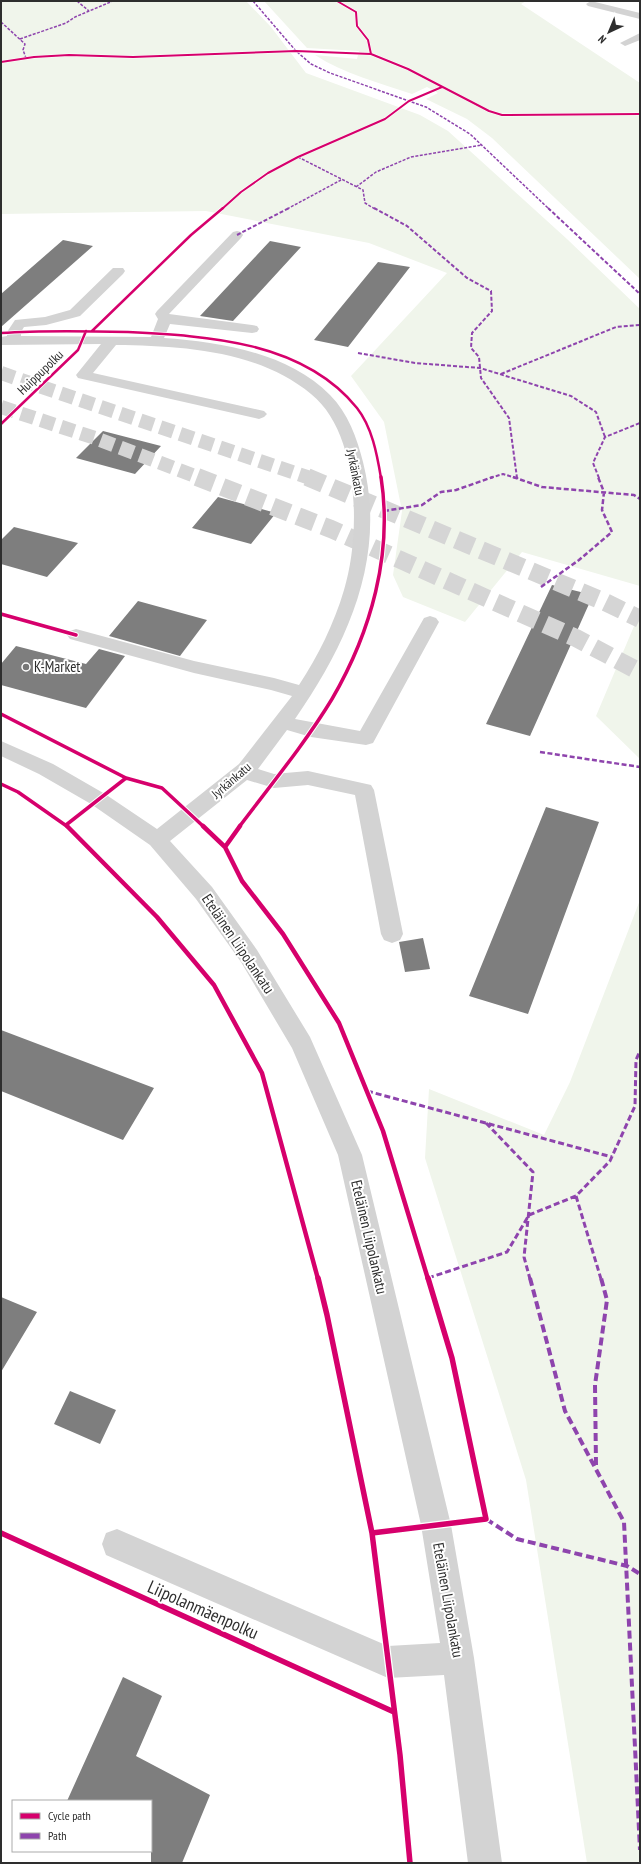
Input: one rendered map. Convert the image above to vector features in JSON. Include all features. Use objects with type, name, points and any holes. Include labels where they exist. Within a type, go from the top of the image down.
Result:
[{"type":"street","points":[[590,4],[640,16]]},
{"type":"street","points":[[625,43],[640,36]]},
{"type":"street","points":[[165,319],[162,314],[237,235]]},
{"type":"street","points":[[8,341],[20,323],[46,321],[75,313],[118,271]]},
{"type":"street","points":[[165,319],[252,329]]},
{"type":"street","points":[[156,342],[165,319]]},
{"type":"street","points":[[112,340],[82,375],[259,414]]},
{"type":"street","name":"Jyrkänkatu","points":[[8,341],[112,340],[156,342],[214,349],[253,359],[285,371],[316,390],[331,404],[347,432],[357,464],[362,496],[358,568],[347,610],[317,672],[283,723],[244,772],[157,840]]},
{"type":"street","points":[[283,723],[311,730],[366,738],[430,622]]},
{"type":"street","points":[[76,635],[194,667],[274,684],[303,693]]},
{"type":"street","name":"Eteläinen Liipolankatu","points":[[1,748],[46,769],[98,799],[157,840],[204,893],[249,956],[302,1044],[350,1154],[436,1525],[458,1658],[485,1863]]},
{"type":"street","points":[[244,772],[274,781],[308,778],[364,790],[392,934]]},
{"type":"street","points":[[117,1544],[388,1662],[458,1658]]},
{"type":"shaded area","points":[[1,1],[246,1],[271,27],[306,73],[420,115],[448,131],[567,239],[640,309],[640,586],[522,552],[465,622],[403,597],[393,575],[402,511],[384,422],[351,376],[447,273],[369,243],[206,211],[1,214]]},
{"type":"shaded area","points":[[264,1],[526,1],[521,4],[640,83],[640,279],[492,138],[467,119],[426,99],[438,93],[427,87],[412,94],[362,78],[326,62],[315,55],[357,59],[359,51],[307,48]]},
{"type":"shaded area","points":[[640,612],[640,759],[596,716]]},
{"type":"shaded area","points":[[640,900],[640,1863],[587,1863],[526,1480],[425,1158],[429,1089],[544,1135],[570,1082]]},
{"type":"building","points":[[63,240],[93,246],[1,327],[1,294]]},
{"type":"building","points":[[270,241],[301,247],[233,321],[200,316]]},
{"type":"building","points":[[378,262],[410,267],[348,347],[314,340]]},
{"type":"building","points":[[103,431],[161,446],[135,474],[76,458]]},
{"type":"building","points":[[218,497],[276,513],[251,544],[192,528]]},
{"type":"building","points":[[14,527],[78,543],[47,577],[1,564],[1,540]]},
{"type":"building","points":[[552,585],[593,595],[530,736],[486,724]]},
{"type":"building","points":[[138,601],[207,620],[180,656],[109,636]]},
{"type":"building","points":[[16,646],[86,664],[99,649],[125,656],[86,708],[1,685],[1,664]]},
{"type":"building","points":[[546,807],[599,822],[528,1014],[469,996]]},
{"type":"building","points":[[423,938],[430,969],[405,972],[399,942]]},
{"type":"building","points":[[1,1030],[154,1088],[123,1140],[1,1091]]},
{"type":"building","points":[[1,1297],[37,1312],[1,1372]]},
{"type":"building","points":[[70,1391],[116,1410],[100,1444],[54,1424]]},
{"type":"building","points":[[123,1677],[162,1696],[136,1756],[210,1795],[182,1863],[151,1863],[152,1800],[67,1800]]},
{"type":"tunnel","points":[[1,373],[310,478]]},
{"type":"tunnel","points":[[1,407],[95,438],[200,478]]},
{"type":"tunnel","points":[[197,477],[331,529],[576,638],[640,672]]},
{"type":"tunnel","points":[[307,477],[605,602],[640,619]]},
{"type":"marked path","points":[[77,1],[89,11]]},
{"type":"marked path","points":[[20,39],[66,23],[75,17],[113,1]]},
{"type":"marked path","points":[[253,1],[296,51],[311,64],[330,73],[426,107],[470,134],[640,294]]},
{"type":"marked path","points":[[1,22],[25,44],[23,50],[26,58]]},
{"type":"marked path","points":[[356,187],[376,172],[411,157],[482,145]]},
{"type":"marked path","points":[[298,157],[363,190],[365,203],[407,226],[467,278],[491,291],[492,311],[472,333],[471,348],[479,357],[481,378],[509,418],[517,479]]},
{"type":"marked path","points":[[237,235],[341,180]]},
{"type":"marked path","points":[[501,374],[616,327],[640,325]]},
{"type":"marked path","points":[[358,353],[415,363],[480,368],[571,396],[596,412],[605,437]]},
{"type":"marked path","points":[[541,587],[579,560],[612,532],[602,510],[604,492],[593,463],[605,437],[640,423]]},
{"type":"marked path","points":[[384,511],[422,505],[441,492],[456,490],[503,474],[542,487],[634,495],[640,499]]},
{"type":"marked path","points":[[540,752],[640,767]]},
{"type":"marked path","points":[[428,1278],[507,1252],[529,1215],[576,1196],[610,1161],[635,1106],[636,1060],[640,1051]]},
{"type":"marked path","points":[[367,1091],[612,1157]]},
{"type":"marked path","points":[[486,1123],[533,1172],[524,1257],[565,1411],[624,1522],[640,1850]]},
{"type":"marked path","points":[[576,1196],[607,1300],[595,1385],[596,1465]]},
{"type":"marked path","points":[[486,1519],[517,1539],[627,1566],[640,1574]]},
{"type":"cycle path","points":[[337,1],[356,12],[357,26],[368,40],[371,54]]},
{"type":"cycle path","points":[[1,62],[34,57],[69,55],[133,57],[296,51],[371,54],[408,69],[489,111],[502,115],[640,114]]},
{"type":"cycle path","points":[[92,331],[191,235],[241,192],[268,173],[298,157],[385,119],[409,101],[442,87]]},
{"type":"cycle path","points":[[1,333],[30,331],[103,331],[149,333],[214,339],[246,345],[277,354],[306,367],[333,384],[356,407],[371,433],[379,464],[382,484],[385,510],[385,536],[378,585],[363,632],[332,699],[225,847]]},
{"type":"cycle path","name":"Huippupolku","points":[[1,424],[78,350],[86,331]]},
{"type":"cycle path","points":[[1,614],[76,635]]},
{"type":"cycle path","points":[[1,714],[126,778],[162,788],[225,847],[242,881],[283,934],[339,1023],[383,1131],[452,1358],[486,1519],[372,1533]]},
{"type":"cycle path","points":[[66,825],[126,778]]},
{"type":"cycle path","points":[[1,784],[18,792],[66,825],[157,917],[214,985],[262,1073],[297,1198],[327,1315],[372,1533],[400,1755],[410,1863]]},
{"type":"cycle path","name":"Liipolanmäenpolku","points":[[1,1533],[394,1712]]},
{"type":"place","name":"K-Market","points":[[26,667]]}]
